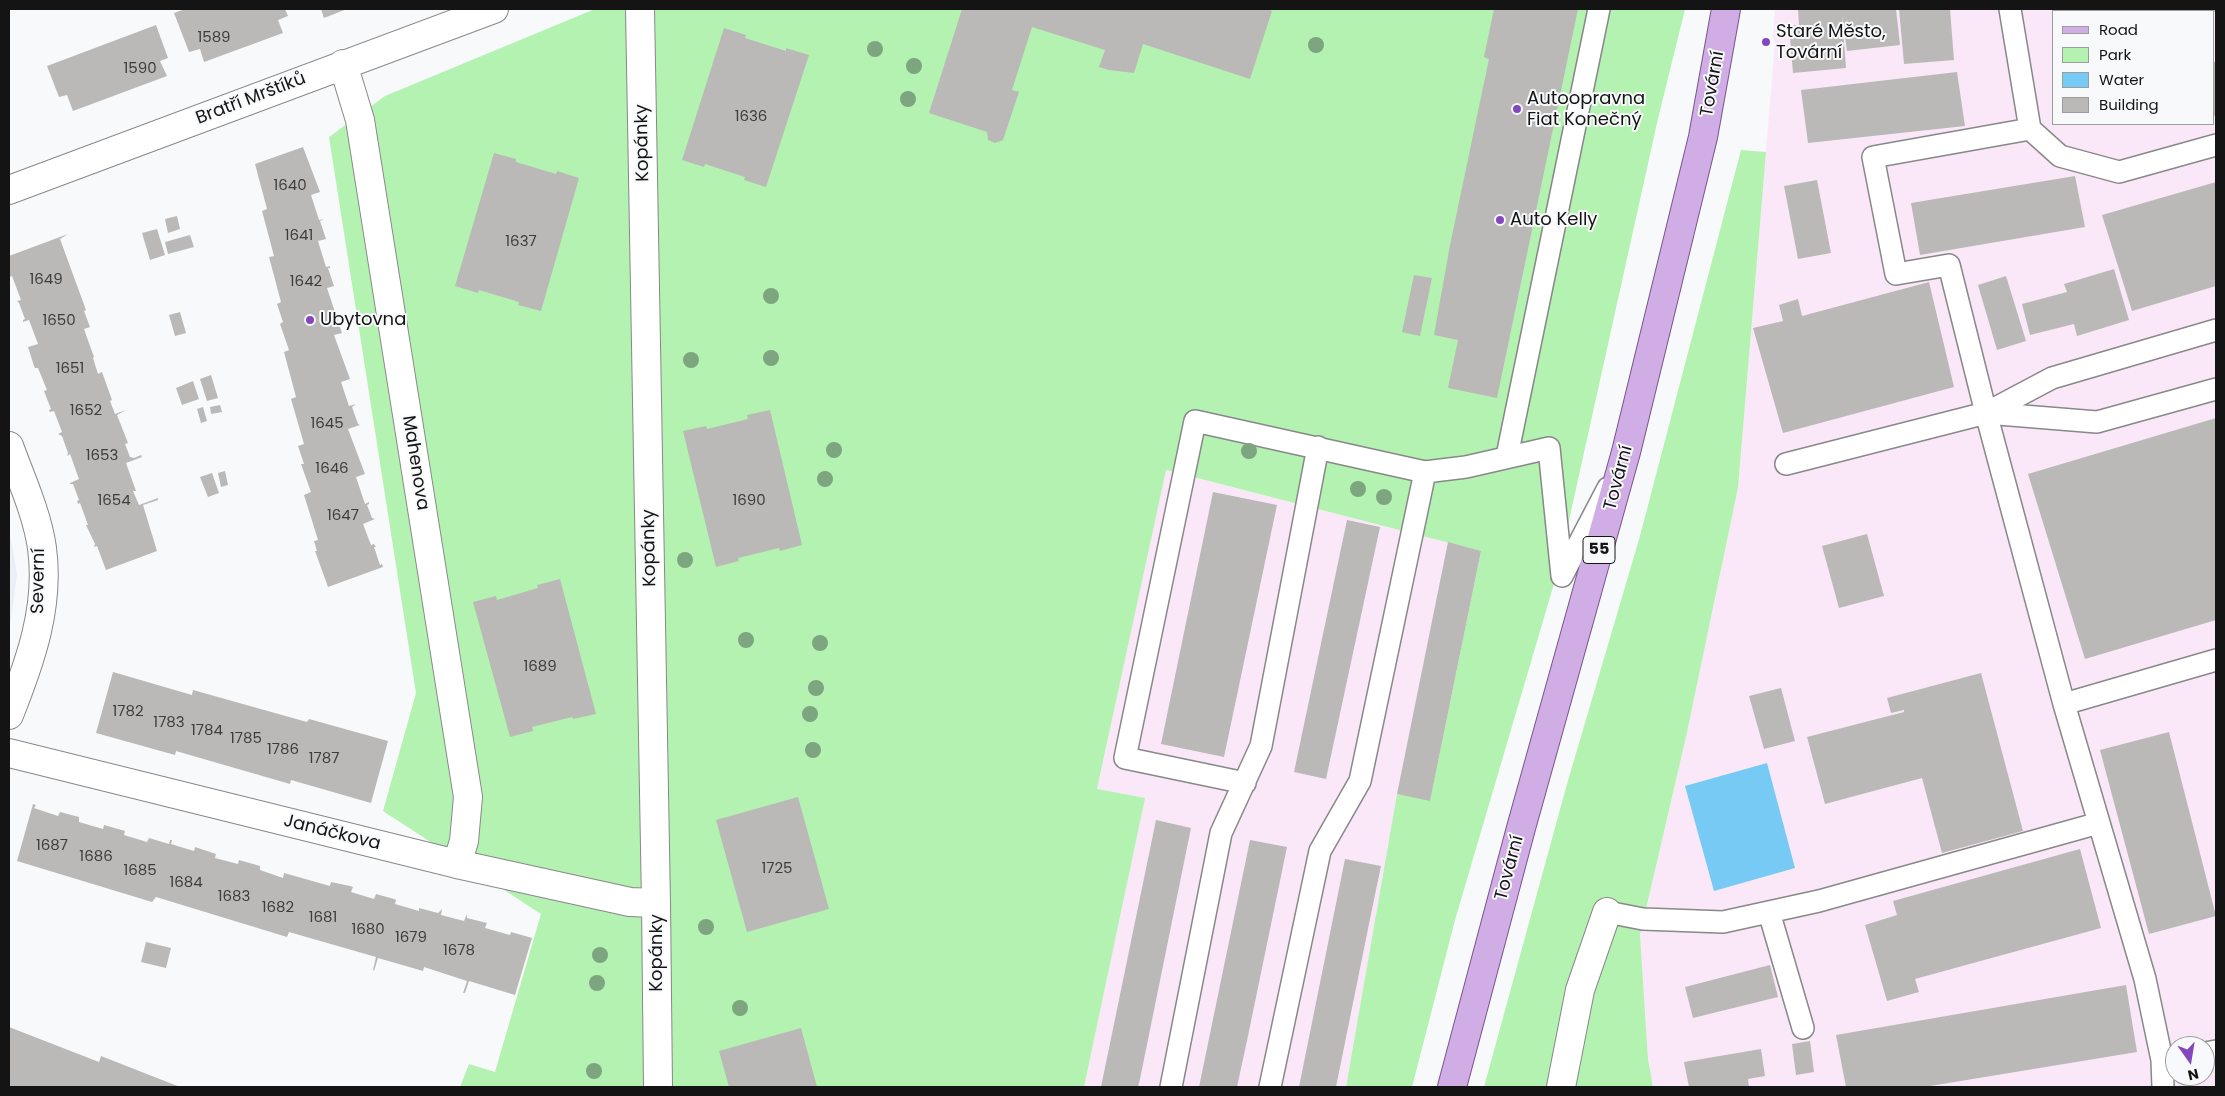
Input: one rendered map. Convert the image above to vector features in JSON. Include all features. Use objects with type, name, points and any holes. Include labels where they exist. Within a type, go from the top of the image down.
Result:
[{"type":"main road","name":"Tovární","points":[[1452,1087],[1521,828],[1626,452],[1703,137],[1726,9]]},
{"type":"street","name":"Bratří Mrštíků","points":[[9,190],[494,9]]},
{"type":"street","name":"Kopánky","points":[[640,9],[658,1087]]},
{"type":"street","name":"Mahenova","points":[[343,64],[354,94],[360,120],[468,798],[464,841],[457,864]]},
{"type":"street","name":"Severní","points":[[9,446],[35,518],[42,548],[43,578],[41,610],[29,664],[9,715]]},
{"type":"street","name":"Janáčkova","points":[[9,754],[457,864],[630,902],[656,903]]},
{"type":"street","points":[[1561,1087],[1580,990],[1607,912]]},
{"type":"lane","points":[[1507,456],[1599,9]]},
{"type":"lane","points":[[2010,9],[2030,129],[2060,156],[2119,172],[2216,145]]},
{"type":"lane","points":[[2030,129],[1873,157],[1896,274],[1949,264],[1986,413],[2064,704],[2165,1049]]},
{"type":"lane","points":[[1786,464],[1986,413],[2052,378],[2216,330]]},
{"type":"lane","points":[[1986,413],[2097,422],[2216,389]]},
{"type":"lane","points":[[1245,783],[1125,758],[1195,421],[1425,472],[1466,467],[1507,456],[1549,448],[1562,576],[1626,452]]},
{"type":"lane","points":[[1171,1087],[1221,833],[1261,746],[1318,448]]},
{"type":"lane","points":[[1270,1087],[1320,851],[1360,781],[1425,472]]},
{"type":"lane","points":[[2064,704],[2216,660]]},
{"type":"lane","points":[[1607,912],[1643,919],[1723,922],[1819,901],[2100,823]]},
{"type":"lane","points":[[1769,912],[1803,1028]]},
{"type":"shaded area","points":[[1775,9],[2216,9],[2216,1087],[1653,1087],[1648,1059],[1640,936],[1686,737],[1738,488],[1775,43],[1773,38]]},
{"type":"shaded area","points":[[1165,470],[1481,551],[1430,801],[1397,794],[1346,1087],[1084,1087],[1144,798],[1097,790]]},
{"type":"shaded area","points":[[9,528],[17,574],[9,633]]},
{"type":"green space","points":[[595,9],[1685,9],[1657,123],[1558,570],[1455,920],[1412,1087],[1346,1087],[1397,794],[1430,800],[1481,551],[1166,470],[1097,789],[1145,798],[1084,1087],[460,1087],[469,1064],[495,1072],[541,914],[383,811],[416,693],[329,137],[385,96]]},
{"type":"green space","points":[[1741,150],[1766,152],[1738,488],[1686,737],[1640,935],[1648,1059],[1653,1087],[1484,1087],[1567,784],[1640,536]]},
{"type":"water","points":[[1767,763],[1795,868],[1714,891],[1685,786]]},
{"type":"building","points":[[185,9],[285,9],[288,16],[278,20],[283,33],[204,62],[200,49],[189,52],[174,13]]},
{"type":"building","points":[[321,9],[347,9],[324,18]]},
{"type":"building","points":[[962,9],[1266,9],[1272,11],[1250,79],[1143,44],[1134,73],[1109,70],[1099,67],[1105,50],[1032,27],[1012,90],[1019,92],[1003,140],[995,143],[988,140],[987,132],[929,113]]},
{"type":"building","points":[[1494,9],[1578,9],[1497,398],[1448,388],[1458,340],[1434,335],[1450,245],[1489,59],[1484,57]]},
{"type":"building","points":[[1798,9],[1896,9],[1900,45],[1847,51],[1842,15],[1846,68],[1793,73],[1789,25],[1799,25]]},
{"type":"building","points":[[1899,9],[1950,9],[1954,60],[1904,64]]},
{"type":"building","points":[[2056,9],[2099,9],[2078,10]]},
{"type":"building","points":[[156,25],[168,58],[160,61],[167,76],[73,111],[67,95],[59,97],[47,66]]},
{"type":"building","points":[[724,28],[746,35],[745,38],[786,51],[786,48],[809,55],[766,187],[744,180],[745,177],[705,164],[704,167],[682,160]]},
{"type":"building","points":[[2215,62],[2216,62],[2215,116]]},
{"type":"building","points":[[1957,72],[1965,126],[1808,143],[1801,90]]},
{"type":"building","points":[[303,147],[320,192],[311,195],[319,220],[324,219],[320,221],[326,239],[318,241],[326,267],[330,266],[328,268],[334,286],[327,288],[342,333],[334,335],[350,379],[341,382],[349,406],[356,404],[352,407],[360,425],[348,429],[365,474],[356,477],[365,504],[369,502],[367,505],[372,518],[375,519],[363,524],[371,545],[374,544],[376,547],[374,547],[380,565],[382,564],[383,567],[328,587],[315,551],[317,551],[314,541],[318,540],[304,495],[311,492],[301,464],[304,464],[298,446],[304,444],[291,399],[296,397],[284,352],[289,350],[280,324],[283,322],[277,304],[281,302],[269,257],[274,256],[262,211],[267,209],[255,164]]},
{"type":"building","points":[[494,153],[556,174],[557,171],[579,178],[541,311],[518,305],[519,302],[479,290],[478,293],[455,286]]},
{"type":"building","points":[[2075,176],[2085,227],[1920,255],[1911,203]]},
{"type":"building","points":[[1817,180],[1831,253],[1798,259],[1784,186]]},
{"type":"building","points":[[2216,182],[2216,286],[2132,311],[2102,215]]},
{"type":"building","points":[[177,216],[180,229],[168,233],[165,219]]},
{"type":"building","points":[[157,229],[165,255],[150,260],[142,233]]},
{"type":"building","points":[[68,234],[60,239],[86,310],[84,311],[90,327],[84,329],[98,374],[102,372],[115,414],[126,410],[117,415],[128,443],[125,444],[130,457],[134,458],[141,455],[142,457],[126,463],[136,491],[133,491],[139,505],[158,498],[158,500],[143,505],[157,551],[106,570],[97,546],[94,547],[95,544],[86,525],[88,525],[80,503],[78,504],[77,501],[79,500],[73,484],[70,484],[79,479],[70,454],[67,456],[68,453],[62,436],[58,434],[62,432],[54,411],[50,412],[49,410],[51,409],[44,391],[47,390],[38,368],[34,366],[28,347],[38,344],[29,320],[23,322],[25,319],[17,301],[21,300],[12,276],[9,277],[9,256]]},
{"type":"building","points":[[190,235],[194,247],[168,254],[165,242]]},
{"type":"building","points":[[2114,269],[2129,320],[2077,336],[2074,324],[2030,335],[2022,304],[2067,292],[2064,284]]},
{"type":"building","points":[[1414,275],[1432,278],[1420,336],[1402,332]]},
{"type":"building","points":[[2006,276],[2026,341],[1997,350],[1978,285]]},
{"type":"building","points":[[1929,282],[1954,387],[1783,433],[1753,328],[1783,321],[1779,305],[1798,299],[1802,316]]},
{"type":"building","points":[[180,312],[186,333],[175,336],[169,315]]},
{"type":"building","points":[[211,375],[218,398],[207,401],[200,379]]},
{"type":"building","points":[[193,381],[199,399],[182,405],[176,388]]},
{"type":"building","points":[[220,405],[222,412],[211,414],[210,407]]},
{"type":"building","points":[[203,407],[207,421],[201,423],[197,409]]},
{"type":"building","points":[[770,410],[802,545],[780,551],[779,548],[738,558],[739,561],[716,567],[683,431],[706,426],[707,429],[748,419],[747,415]]},
{"type":"building","points":[[2216,418],[2216,620],[2085,659],[2028,474]]},
{"type":"building","points":[[225,471],[228,485],[221,487],[218,473]]},
{"type":"building","points":[[212,473],[219,493],[208,497],[200,477]]},
{"type":"building","points":[[1213,492],[1277,505],[1224,757],[1161,744]]},
{"type":"building","points":[[1347,520],[1380,527],[1326,779],[1294,772]]},
{"type":"building","points":[[1867,534],[1884,596],[1839,608],[1822,546]]},
{"type":"building","points":[[1448,542],[1481,551],[1430,801],[1397,794]]},
{"type":"building","points":[[560,579],[596,714],[573,719],[572,717],[532,727],[533,731],[510,737],[473,602],[496,596],[497,600],[538,588],[537,585]]},
{"type":"building","points":[[113,672],[192,695],[193,690],[307,722],[309,719],[388,741],[371,803],[291,780],[290,784],[176,751],[175,755],[96,733]]},
{"type":"building","points":[[1981,673],[2023,831],[1942,853],[1922,778],[1825,804],[1807,737],[1904,712],[1904,710],[1891,713],[1887,698]]},
{"type":"building","points":[[1781,688],[1795,741],[1764,749],[1749,696]]},
{"type":"building","points":[[2169,732],[2216,916],[2149,934],[2100,750]]},
{"type":"building","points":[[798,797],[829,909],[747,932],[716,820]]},
{"type":"building","points":[[33,804],[36,805],[34,808],[58,816],[60,812],[79,817],[79,822],[103,829],[104,825],[125,831],[124,835],[147,842],[149,838],[169,844],[170,840],[172,840],[171,844],[194,851],[195,847],[216,854],[215,858],[238,864],[239,860],[260,866],[260,870],[283,878],[284,873],[330,886],[331,882],[350,886],[353,887],[351,892],[374,899],[376,894],[394,899],[396,900],[395,904],[419,911],[419,908],[438,913],[442,909],[441,915],[464,921],[467,914],[467,918],[487,923],[485,928],[510,935],[511,932],[532,938],[515,995],[469,981],[465,993],[463,993],[467,981],[424,967],[423,971],[378,958],[374,971],[376,957],[289,932],[287,937],[156,897],[152,902],[17,861]]},
{"type":"building","points":[[1156,820],[1191,828],[1140,1079],[1138,1087],[1101,1087]]},
{"type":"building","points":[[1250,840],[1287,847],[1248,1036],[1237,1087],[1199,1087]]},
{"type":"building","points":[[2080,849],[2101,928],[1915,979],[1919,992],[1887,1001],[1865,925],[1897,915],[1893,901]]},
{"type":"building","points":[[1345,859],[1381,866],[1336,1087],[1299,1087]]},
{"type":"building","points":[[146,942],[171,948],[166,968],[141,962]]},
{"type":"building","points":[[1770,965],[1778,997],[1693,1018],[1685,987]]},
{"type":"building","points":[[2126,985],[2137,1052],[1924,1087],[1846,1087],[1836,1035]]},
{"type":"building","points":[[9,1027],[99,1062],[101,1056],[180,1087],[9,1087]]},
{"type":"building","points":[[801,1028],[817,1087],[729,1087],[719,1051]]},
{"type":"building","points":[[1810,1041],[1814,1072],[1796,1075],[1792,1044]]},
{"type":"building","points":[[1761,1049],[1765,1076],[1748,1079],[1749,1087],[1689,1087],[1684,1062]]},
{"type":"place","name":"Staré Město, Tovární","points":[[1766,42]]},
{"type":"place","name":"Autoopravna Fiat Konečný","points":[[1517,109]]},
{"type":"place","name":"Auto Kelly","points":[[1500,220]]},
{"type":"place","name":"Ubytovna","points":[[310,320]]}]
